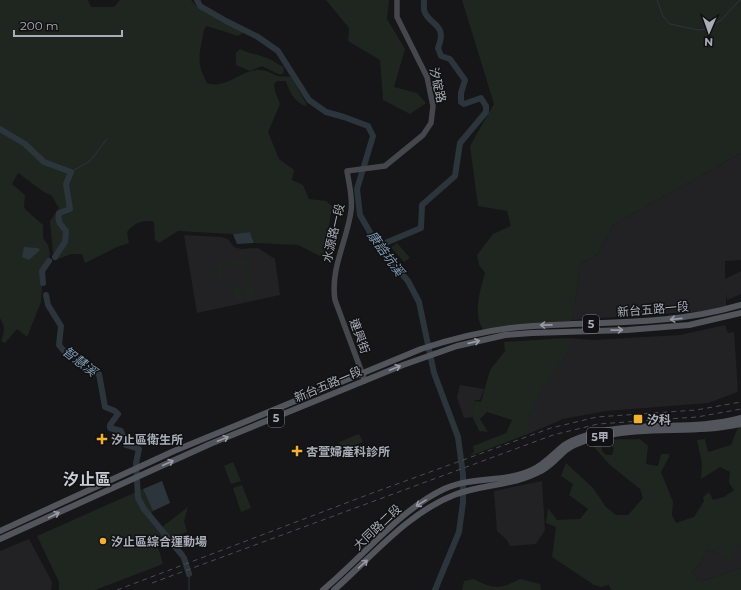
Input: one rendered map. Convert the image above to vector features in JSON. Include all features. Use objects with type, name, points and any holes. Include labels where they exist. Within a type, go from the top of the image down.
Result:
[{"type":"main road","name":"新台五路一段","points":[[0,531],[217,434],[364,378],[446,349],[505,335],[682,318],[741,304]]},
{"type":"main road","name":"新台五路一段","points":[[0,540],[29,528],[124,483],[364,378],[421,349],[448,340],[484,331],[514,328],[627,330],[689,325],[741,313]]},
{"type":"main road","points":[[446,349],[448,340]]},
{"type":"main road","name":"大同路二段","points":[[323,590],[408,512],[444,489],[471,481],[504,478],[527,472],[542,464],[572,441],[607,430],[630,427],[703,425],[741,418]]},
{"type":"main road","name":"大同路二段","points":[[334,590],[412,518],[453,495],[470,489],[528,477],[541,471],[572,446],[590,440],[628,432],[696,431],[741,424]]},
{"type":"main road","points":[[335,579],[341,584]]},
{"type":"street","name":"汐碇路","points":[[347,171],[385,166],[423,136],[432,123],[433,106],[426,77],[397,17],[397,0]]},
{"type":"street","name":"水源路一段","points":[[335,300],[333,288],[352,201],[347,171]]},
{"type":"street","name":"連興街","points":[[335,300],[364,378]]},
{"type":"shaded area","points":[[0,0],[88,0],[91,7],[114,7],[120,0],[191,0],[197,7],[240,30],[243,33],[238,36],[207,26],[204,30],[200,51],[200,62],[203,75],[207,83],[214,84],[228,82],[247,73],[263,70],[278,76],[291,77],[307,105],[305,106],[301,104],[295,99],[286,81],[277,81],[274,84],[280,104],[268,132],[279,159],[294,170],[292,180],[303,185],[309,199],[326,201],[332,206],[329,227],[333,257],[331,259],[326,259],[298,245],[254,243],[250,232],[233,234],[178,231],[159,243],[155,240],[154,222],[142,221],[133,226],[127,232],[129,243],[117,247],[85,263],[82,254],[71,254],[56,260],[53,253],[50,221],[59,208],[51,195],[39,189],[18,173],[12,184],[25,195],[24,207],[26,210],[43,225],[43,238],[48,245],[50,255],[43,273],[41,302],[27,337],[17,329],[5,343],[1,341],[4,329],[0,318]]},
{"type":"shaded area","points":[[326,0],[389,0],[387,19],[405,49],[394,87],[417,93],[426,103],[410,114],[383,100],[380,60],[348,41],[349,28]]},
{"type":"shaded area","points":[[462,0],[741,0],[741,153],[613,225],[597,255],[581,263],[572,320],[565,325],[484,331],[480,324],[478,317],[478,303],[485,273],[479,265],[477,255],[493,234],[511,226],[507,211],[478,206],[470,146],[494,104]]},
{"type":"shaded area","points":[[240,49],[269,59],[284,67],[283,74],[278,74],[262,66],[250,71],[236,65],[236,53]]},
{"type":"shaded area","points":[[741,153],[741,260],[725,261],[725,279],[741,271],[741,294],[727,300],[726,293],[726,306],[706,311],[572,320],[581,263],[597,255],[613,225]]},
{"type":"shaded area","points":[[250,232],[254,243],[237,244],[233,234]]},
{"type":"shaded area","points":[[184,235],[221,237],[228,239],[234,247],[241,249],[258,248],[275,259],[280,295],[197,313]]},
{"type":"shaded area","points":[[397,243],[410,258],[404,262],[391,247]]},
{"type":"shaded area","points":[[24,247],[38,248],[40,250],[29,260],[22,257]]},
{"type":"shaded area","points":[[253,258],[253,260],[248,262],[253,269],[250,279],[229,284],[219,278],[218,271],[220,267],[217,267],[216,264]],"holes":[[[244,263],[250,270],[246,278],[230,281],[222,276],[222,270],[225,266]]]},
{"type":"shaded area","points":[[252,283],[255,297],[246,299],[244,285]]},
{"type":"shaded area","points":[[240,286],[243,300],[235,301],[232,288]]},
{"type":"shaded area","points":[[725,325],[728,333],[734,332],[738,392],[708,403],[606,411],[563,419],[528,434],[528,417],[545,382],[567,353],[567,338],[593,340],[680,335]]},
{"type":"shaded area","points":[[567,338],[567,353],[546,382],[528,417],[528,434],[470,456],[474,452],[473,446],[506,433],[512,420],[487,412],[480,419],[488,432],[479,431],[472,416],[475,401],[481,402],[490,370],[505,351],[504,342]]},
{"type":"shaded area","points":[[460,385],[484,389],[480,400],[475,400],[472,417],[464,418],[457,397]]},
{"type":"shaded area","points":[[738,427],[741,427],[741,546],[737,545],[730,561],[719,553],[707,550],[701,562],[692,572],[700,582],[741,568],[741,590],[611,590],[609,585],[601,587],[594,585],[552,557],[556,527],[546,523],[548,508],[557,520],[580,519],[588,509],[569,495],[573,484],[561,476],[566,463],[593,488],[606,507],[616,515],[628,515],[643,498],[640,489],[610,465],[592,445],[601,442],[602,451],[606,455],[612,455],[614,448],[605,441],[640,439],[648,446],[646,464],[658,466],[661,454],[669,454],[669,457],[661,472],[673,502],[672,515],[676,523],[694,517],[704,501],[703,497],[709,492],[713,500],[724,497],[734,490],[729,483],[730,472],[720,467],[701,479],[702,463],[697,440],[705,439],[708,452],[731,445]]},
{"type":"shaded area","points":[[359,434],[363,442],[342,450],[339,442]]},
{"type":"shaded area","points":[[233,462],[241,481],[231,484],[224,466]]},
{"type":"shaded area","points":[[162,481],[170,503],[153,511],[143,489]]},
{"type":"shaded area","points":[[542,481],[545,530],[536,544],[510,546],[507,540],[497,531],[494,491]]},
{"type":"shaded area","points":[[242,485],[251,508],[241,512],[233,488]]},
{"type":"shaded area","name":"汐止區綜合運動場","points":[[143,489],[153,511],[151,514],[162,527],[188,507],[184,521],[187,532],[170,539],[158,547],[163,564],[95,590],[59,590],[59,582],[37,536]]},
{"type":"shaded area","points":[[29,539],[52,582],[51,590],[0,590],[0,551]]},
{"type":"shaded area","points":[[737,544],[741,546],[741,568],[700,582],[692,572],[701,562],[707,550],[719,553]]},
{"type":"shaded area","points":[[474,579],[487,585],[497,587],[507,585],[520,579],[540,584],[541,590],[462,590],[464,581]]},
{"type":"waterway","name":"康誥坑溪","points":[[197,0],[200,6],[258,37],[278,51],[309,100],[326,112],[368,126],[373,136],[357,189],[360,215],[378,246],[408,281],[419,302],[434,373],[458,437],[463,475],[463,502],[459,532],[435,590]]},
{"type":"waterway","points":[[378,246],[421,228],[422,205],[455,176],[460,143],[486,112],[486,106],[481,98],[464,104],[461,102],[461,93],[465,80],[450,59],[441,56],[438,48],[441,35],[440,31],[425,13],[424,0]]},
{"type":"waterway","points":[[657,0],[663,16],[670,24],[698,30],[707,29],[721,20],[740,0]]},
{"type":"waterway","name":"智慧溪","points":[[0,129],[25,144],[44,162],[71,172],[66,184],[70,209],[59,213],[60,223],[66,231],[65,242],[55,257]]},
{"type":"waterway","points":[[71,172],[90,161],[107,139]]},
{"type":"waterway","name":"智慧溪","points":[[43,283],[42,271],[49,261]]},
{"type":"waterway","name":"智慧溪","points":[[46,295],[48,305],[61,326],[59,345],[63,350],[77,357],[84,367],[99,374],[105,407],[115,411],[118,414],[110,425],[110,428],[121,431],[126,445],[139,449],[136,463],[138,498],[144,509],[182,555]]},
{"type":"waterway","name":"智慧溪","points":[[184,558],[189,574]]},
{"type":"waterway","name":"智慧溪","points":[[189,574],[189,590]]},
{"type":"railway","points":[[117,590],[375,492],[551,428],[597,417],[696,410],[741,402]]},
{"type":"railway","points":[[152,583],[553,435],[598,424],[697,417],[741,409]]},
{"type":"place","name":"汐科","points":[[638,419]]},
{"type":"place","name":"汐止區衛生所","points":[[102,439]]},
{"type":"place","name":"杏萱婦產科診所","points":[[297,451]]},
{"type":"place","name":"汐止區綜合運動場","points":[[103,541]]},
{"type":"district","name":"汐止區","points":[[87,479]]}]
